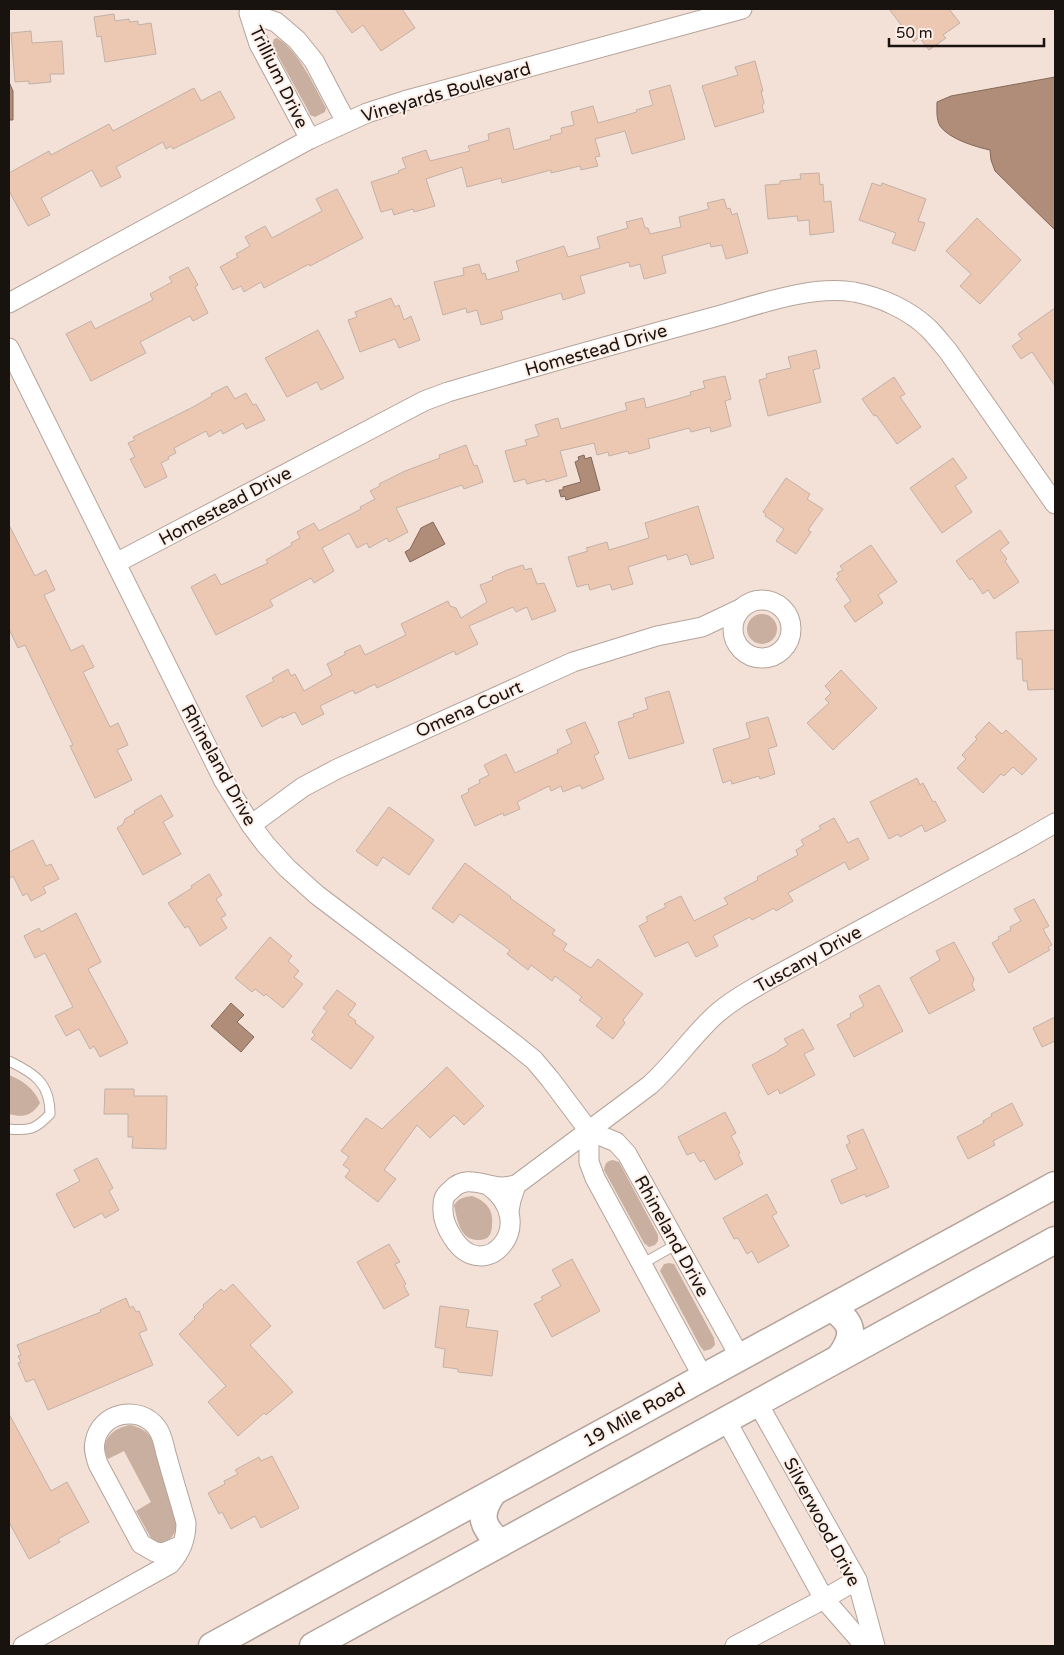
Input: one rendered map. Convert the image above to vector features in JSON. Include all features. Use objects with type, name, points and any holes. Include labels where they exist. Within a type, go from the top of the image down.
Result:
[{"type":"main road","name":"19 Mile Road","points":[[212,1646],[1055,1185]]},
{"type":"main road","points":[[313,1646],[1055,1240]]},
{"type":"main road","points":[[832,1308],[844,1317],[851,1331],[846,1348],[839,1358]]},
{"type":"main road","points":[[493,1493],[484,1509],[484,1524],[489,1532],[502,1543]]},
{"type":"street","name":"Vineyards Boulevard","points":[[9,303],[346,122],[404,101],[742,9]]},
{"type":"street","name":"Trillium Drive","points":[[247,11],[276,22],[297,40],[314,61],[346,122]]},
{"type":"street","name":"Trillium Drive","points":[[247,11],[259,44],[310,140]]},
{"type":"street","name":"Homestead Drive","points":[[116,563],[424,400],[690,323],[803,293],[827,290],[854,292],[880,299],[909,313],[928,328],[948,351],[1055,504]]},
{"type":"street","name":"Rhineland Drive","points":[[9,348],[224,781],[251,825],[287,868],[317,895],[534,1060],[589,1131],[616,1142],[628,1154],[740,1357]]},
{"type":"street","name":"Omena Court","points":[[251,825],[303,787],[337,769],[573,662],[657,636],[702,627],[757,600],[775,603],[783,609],[791,627],[786,645],[771,657],[761,658],[752,657],[721,634],[702,627]]},
{"type":"street","points":[[737,645],[732,627],[740,609]]},
{"type":"street","name":"Tuscany Drive","points":[[516,1185],[650,1085],[714,1016],[737,999],[768,980],[1055,823]]},
{"type":"street","points":[[589,1131],[589,1162],[595,1178],[703,1377]]},
{"type":"street","points":[[466,1181],[476,1181],[502,1187],[516,1185],[510,1200],[509,1231],[499,1249],[492,1254],[482,1256],[470,1255],[458,1247],[445,1221],[442,1208],[444,1196],[455,1185],[466,1181]]},
{"type":"street","points":[[488,1185],[501,1196],[509,1211]]},
{"type":"street","name":"Silverwood Drive","points":[[757,1402],[857,1580],[875,1646]]},
{"type":"street","points":[[23,1646],[156,1572],[170,1564],[178,1555],[186,1534],[186,1523],[158,1428],[142,1416],[131,1413],[118,1415],[108,1421],[99,1431],[95,1441],[95,1452],[98,1464],[156,1572]]},
{"type":"street","name":"Silverwood Drive","points":[[726,1420],[824,1599],[865,1646]]},
{"type":"street","points":[[141,1544],[155,1552],[163,1553],[182,1545]]},
{"type":"street","points":[[735,1646],[857,1580]]},
{"type":"lane","points":[[9,1061],[37,1077],[45,1088],[50,1101],[50,1114],[33,1129],[9,1129]]},
{"type":"lane","points":[[642,1264],[677,1244]]},
{"type":"shaded area","points":[[277,38],[299,60],[326,108],[325,112],[315,117],[310,115],[272,45],[274,39]]},
{"type":"shaded area","points":[[1055,77],[1055,230],[995,171],[990,150],[970,145],[944,131],[938,120],[937,102],[951,96]]},
{"type":"shaded area","points":[[9,82],[13,91],[13,120],[9,120]]},
{"type":"shaded area","points":[[584,455],[585,459],[591,457],[600,490],[566,500],[565,496],[561,497],[559,490],[581,482],[575,462],[579,460],[578,457]]},
{"type":"shaded area","points":[[433,522],[445,544],[410,562],[405,552],[410,549],[421,528]]},
{"type":"shaded area","points":[[762,614],[772,619],[777,629],[772,639],[762,644],[752,639],[747,629],[752,619]]},
{"type":"shaded area","points":[[231,1003],[244,1015],[237,1022],[254,1037],[241,1052],[211,1026]]},
{"type":"shaded area","points":[[9,1075],[28,1086],[38,1098],[40,1103],[34,1111],[27,1115],[9,1114]]},
{"type":"shaded area","points":[[613,1160],[619,1162],[658,1235],[658,1241],[655,1245],[649,1247],[644,1243],[604,1170],[607,1163]]},
{"type":"shaded area","points":[[472,1196],[485,1203],[492,1215],[491,1232],[483,1240],[473,1239],[464,1233],[460,1228],[454,1205],[462,1198]]},
{"type":"shaded area","points":[[664,1264],[674,1264],[714,1338],[715,1345],[711,1349],[704,1351],[700,1346],[660,1271]]},
{"type":"shaded area","points":[[130,1425],[143,1430],[153,1440],[177,1525],[171,1538],[166,1541],[158,1543],[151,1538],[136,1511],[151,1502],[124,1451],[108,1459],[105,1452],[106,1441],[109,1436],[118,1429]]},
{"type":"building","points":[[335,9],[402,9],[415,28],[381,51],[363,25],[352,33]]},
{"type":"building","points":[[889,9],[949,9],[960,23],[943,35],[946,38],[929,50],[919,37],[914,42]]},
{"type":"building","points":[[114,14],[115,21],[129,19],[130,22],[138,21],[138,25],[151,23],[156,54],[105,62],[101,36],[97,37],[94,17]]},
{"type":"building","points":[[31,31],[32,43],[62,41],[64,74],[50,74],[51,82],[29,84],[29,81],[15,82],[11,33]]},
{"type":"building","points":[[755,61],[763,91],[761,91],[764,112],[715,127],[702,86],[738,75],[735,67]]},
{"type":"building","points":[[670,85],[685,139],[632,154],[625,131],[595,139],[600,156],[595,157],[598,166],[581,170],[580,166],[551,173],[551,170],[502,183],[501,178],[467,187],[462,167],[426,179],[435,206],[414,212],[413,209],[394,215],[392,209],[381,212],[371,182],[399,173],[398,171],[406,168],[402,158],[426,150],[430,161],[470,151],[468,146],[489,140],[488,134],[509,128],[514,150],[551,139],[550,136],[562,133],[561,128],[574,125],[571,112],[593,106],[598,123],[637,112],[636,110],[653,105],[649,91]]},
{"type":"building","points":[[194,88],[201,101],[220,91],[235,118],[173,149],[171,146],[166,149],[163,142],[116,167],[121,177],[101,187],[92,170],[41,198],[50,215],[28,226],[9,191],[9,173],[49,151],[51,155],[109,124],[113,131]]},
{"type":"building","points":[[819,173],[820,185],[823,184],[824,202],[831,201],[834,232],[810,235],[809,220],[798,221],[797,216],[768,219],[765,185],[801,179],[800,174]]},
{"type":"building","points":[[872,183],[881,186],[882,183],[926,199],[918,221],[925,223],[915,251],[892,243],[896,233],[859,220]]},
{"type":"building","points":[[337,189],[363,238],[264,288],[261,282],[244,292],[241,286],[233,290],[220,267],[238,257],[236,254],[250,246],[245,237],[265,226],[272,238],[322,211],[316,199]]},
{"type":"building","points":[[724,199],[727,209],[730,208],[732,215],[737,213],[748,253],[726,259],[722,245],[711,247],[710,243],[662,256],[666,273],[644,279],[640,264],[630,267],[629,262],[580,276],[585,293],[563,300],[561,293],[501,311],[503,319],[481,325],[477,310],[467,313],[466,308],[443,315],[434,282],[464,275],[463,268],[479,264],[482,274],[485,273],[487,280],[519,271],[516,261],[564,246],[568,257],[600,248],[597,237],[628,228],[626,222],[642,218],[645,228],[648,228],[650,234],[681,227],[679,217],[709,209],[707,203]]},
{"type":"building","points":[[977,218],[1021,260],[980,304],[960,286],[971,274],[946,251]]},
{"type":"building","points":[[188,267],[198,285],[195,287],[208,313],[193,321],[190,316],[140,342],[146,353],[91,381],[66,334],[91,321],[95,329],[153,300],[150,294],[172,282],[169,277]]},
{"type":"building","points":[[391,298],[395,307],[399,305],[404,320],[411,316],[420,340],[399,348],[395,339],[360,352],[348,320],[357,317],[355,312]]},
{"type":"building","points":[[1055,308],[1055,386],[1032,352],[1021,359],[1012,346],[1022,339],[1018,334]]},
{"type":"building","points":[[318,330],[344,378],[321,390],[317,382],[287,397],[265,358]]},
{"type":"building","points":[[816,350],[820,368],[813,370],[821,402],[768,416],[759,380],[767,378],[766,374],[791,368],[788,357]]},
{"type":"building","points":[[725,376],[731,399],[725,401],[731,426],[711,432],[710,427],[691,432],[689,428],[648,439],[650,448],[629,454],[628,451],[609,456],[608,452],[597,455],[594,443],[560,451],[567,476],[546,482],[545,479],[527,484],[525,479],[514,482],[505,451],[527,445],[525,440],[539,436],[535,425],[558,418],[561,429],[627,410],[625,403],[644,398],[646,408],[691,395],[690,392],[705,388],[703,381]]},
{"type":"building","points":[[894,377],[905,394],[900,397],[921,427],[897,444],[862,399]]},
{"type":"building","points":[[227,386],[235,399],[246,393],[253,405],[256,404],[265,420],[246,429],[243,423],[223,434],[221,430],[209,437],[206,431],[174,448],[176,453],[161,463],[167,477],[145,488],[130,459],[135,457],[128,443],[135,440],[133,437],[193,407],[212,396],[211,394]]},
{"type":"building","points":[[466,445],[474,466],[477,465],[483,482],[464,489],[462,485],[396,508],[408,532],[389,542],[387,538],[369,548],[367,543],[357,548],[349,533],[322,548],[334,571],[314,583],[311,578],[270,600],[273,606],[216,635],[191,587],[215,574],[221,585],[268,563],[266,560],[292,545],[291,543],[300,538],[297,532],[314,523],[319,531],[361,509],[360,507],[375,499],[370,491],[380,486],[379,484],[405,471],[440,458],[439,455]]},
{"type":"building","points":[[953,458],[967,478],[955,486],[972,512],[942,533],[910,488]]},
{"type":"building","points":[[786,478],[810,494],[807,499],[823,509],[808,530],[811,532],[796,554],[776,541],[784,529],[765,516],[766,514],[763,512]]},
{"type":"building","points":[[698,506],[714,558],[691,565],[687,554],[668,560],[666,555],[628,567],[633,584],[612,590],[610,584],[590,590],[588,584],[577,587],[568,557],[588,551],[586,548],[607,542],[609,550],[649,538],[645,523]]},
{"type":"building","points":[[9,525],[35,576],[46,570],[55,590],[44,595],[71,651],[83,645],[94,667],[83,672],[110,727],[118,723],[128,745],[117,750],[132,780],[95,798],[70,746],[73,745],[25,645],[18,648],[9,629]]},
{"type":"building","points":[[1000,530],[1009,543],[1000,550],[1019,582],[994,599],[988,590],[983,594],[972,578],[970,580],[956,561]]},
{"type":"building","points":[[871,545],[897,582],[878,595],[883,603],[855,622],[844,606],[851,601],[836,579],[839,576],[837,573],[843,570],[840,566]]},
{"type":"building","points":[[523,565],[525,570],[531,568],[537,584],[544,583],[556,611],[532,620],[527,607],[516,612],[513,607],[469,626],[478,644],[456,655],[454,651],[377,688],[375,684],[355,694],[353,690],[320,706],[324,714],[302,725],[295,712],[282,718],[282,716],[262,727],[246,696],[274,681],[272,678],[288,669],[291,676],[295,674],[304,691],[332,675],[327,664],[346,654],[344,652],[360,645],[365,655],[406,635],[401,624],[448,601],[450,606],[456,608],[461,618],[487,602],[480,585],[493,580],[492,577],[507,570]]},
{"type":"building","points":[[1055,630],[1055,689],[1028,690],[1027,681],[1023,681],[1022,659],[1017,659],[1016,632]]},
{"type":"building","points":[[841,670],[877,708],[833,750],[807,723],[829,703],[825,699],[831,693],[825,686]]},
{"type":"building","points":[[669,691],[684,743],[629,759],[618,722],[634,717],[633,714],[648,709],[645,698]]},
{"type":"building","points":[[768,717],[777,746],[768,749],[775,774],[760,779],[759,776],[732,784],[731,780],[723,783],[713,749],[750,738],[746,723]]},
{"type":"building","points":[[585,722],[599,753],[594,756],[604,779],[582,789],[580,785],[563,792],[561,786],[551,791],[549,786],[517,802],[520,809],[504,816],[503,813],[475,826],[461,796],[469,792],[468,789],[480,783],[479,780],[489,775],[484,765],[506,754],[515,773],[558,753],[557,750],[572,743],[566,730]]},
{"type":"building","points":[[989,722],[1002,734],[1006,730],[1037,759],[1022,775],[1013,767],[1004,776],[1001,774],[983,793],[957,768],[966,759],[962,755]]},
{"type":"building","points":[[917,778],[920,785],[923,783],[946,821],[925,832],[922,825],[900,837],[898,834],[889,839],[870,802]]},
{"type":"building","points":[[161,795],[173,816],[163,822],[181,854],[143,875],[117,828],[123,824],[125,819],[135,813],[134,811]]},
{"type":"building","points":[[389,807],[434,840],[409,875],[383,857],[377,866],[356,851]]},
{"type":"building","points":[[834,818],[848,843],[858,838],[869,859],[849,870],[845,862],[788,893],[793,901],[776,911],[774,908],[752,920],[750,917],[713,936],[718,946],[696,957],[688,942],[655,957],[639,926],[648,921],[646,917],[666,907],[664,904],[681,896],[694,921],[728,904],[724,898],[758,880],[757,877],[798,855],[796,850],[804,845],[801,840],[821,829],[819,826]]},
{"type":"building","points":[[33,840],[46,866],[51,864],[59,879],[43,887],[46,893],[31,901],[27,893],[23,896],[13,876],[9,879],[9,852]]},
{"type":"building","points":[[465,863],[555,930],[552,934],[567,944],[563,950],[591,968],[598,959],[643,994],[623,1020],[625,1023],[613,1039],[596,1026],[602,1018],[579,1000],[582,997],[555,976],[552,981],[531,965],[528,970],[507,954],[510,950],[460,914],[453,923],[432,908]]},
{"type":"building","points":[[209,874],[222,895],[216,899],[226,915],[221,918],[227,928],[200,946],[188,926],[185,928],[168,903],[192,888],[191,886]]},
{"type":"building","points":[[1034,899],[1049,926],[1043,929],[1052,945],[1048,947],[1050,950],[1009,973],[992,943],[999,939],[998,937],[1011,930],[1010,927],[1021,921],[1014,909]]},
{"type":"building","points":[[76,913],[101,962],[88,969],[128,1043],[100,1057],[94,1046],[90,1049],[79,1029],[66,1036],[55,1016],[73,1007],[45,953],[35,958],[24,936],[39,928],[41,932]]},
{"type":"building","points":[[270,937],[292,956],[288,961],[299,971],[294,977],[303,984],[283,1008],[266,994],[264,996],[255,989],[252,992],[235,978]]},
{"type":"building","points":[[954,942],[974,979],[972,985],[975,990],[929,1014],[910,978],[940,960],[936,951]]},
{"type":"building","points":[[879,985],[903,1031],[854,1057],[837,1025],[851,1017],[850,1014],[864,1006],[859,996]]},
{"type":"building","points":[[337,990],[356,1004],[348,1015],[356,1021],[355,1023],[374,1037],[351,1069],[311,1039],[315,1035],[312,1032],[327,1011],[323,1008]]},
{"type":"building","points":[[1055,1017],[1055,1041],[1042,1047],[1033,1028]]},
{"type":"building","points":[[803,1029],[814,1049],[804,1054],[815,1075],[780,1094],[778,1089],[768,1095],[752,1065],[788,1045],[784,1039]]},
{"type":"building","points":[[447,1067],[484,1106],[464,1125],[454,1115],[430,1138],[417,1125],[384,1170],[396,1179],[378,1202],[345,1177],[350,1170],[343,1165],[349,1157],[341,1151],[366,1118],[382,1129]]},
{"type":"building","points":[[105,1089],[134,1089],[134,1096],[167,1096],[166,1149],[132,1148],[133,1137],[128,1137],[128,1114],[104,1114]]},
{"type":"building","points":[[1012,1103],[1023,1125],[993,1141],[995,1145],[968,1159],[957,1137],[984,1123],[983,1121],[992,1116],[991,1114]]},
{"type":"building","points":[[725,1112],[736,1133],[731,1136],[740,1153],[738,1154],[743,1164],[715,1180],[704,1160],[700,1162],[694,1152],[687,1155],[678,1137]]},
{"type":"building","points":[[863,1129],[889,1187],[866,1197],[865,1194],[841,1204],[831,1180],[857,1169],[846,1145],[850,1143],[847,1136]]},
{"type":"building","points":[[97,1158],[113,1188],[109,1191],[119,1210],[105,1218],[102,1213],[74,1228],[56,1194],[80,1181],[74,1170]]},
{"type":"building","points":[[767,1194],[777,1213],[772,1216],[789,1246],[758,1263],[752,1251],[747,1254],[738,1238],[734,1239],[723,1218]]},
{"type":"building","points":[[389,1244],[400,1262],[395,1264],[406,1284],[404,1286],[409,1295],[384,1309],[357,1262]]},
{"type":"building","points":[[572,1259],[600,1311],[552,1337],[534,1304],[543,1300],[541,1297],[561,1286],[552,1270]]},
{"type":"building","points":[[233,1284],[271,1326],[250,1345],[293,1392],[266,1415],[264,1413],[238,1436],[208,1402],[226,1386],[179,1334],[195,1319],[194,1317],[204,1307],[203,1305],[221,1289],[224,1292]]},
{"type":"building","points":[[126,1298],[130,1308],[133,1306],[136,1312],[139,1311],[147,1330],[139,1333],[153,1365],[48,1410],[34,1379],[26,1382],[18,1363],[21,1362],[18,1356],[21,1355],[17,1345],[101,1312],[100,1310]]},
{"type":"building","points":[[440,1306],[469,1310],[466,1327],[498,1331],[492,1376],[458,1372],[458,1369],[443,1367],[445,1349],[435,1347]]},
{"type":"building","points":[[9,1414],[51,1491],[67,1482],[89,1522],[58,1539],[60,1542],[29,1559],[9,1522]]},
{"type":"building","points":[[272,1456],[299,1508],[261,1528],[255,1516],[231,1529],[222,1512],[219,1514],[208,1493],[225,1484],[224,1481],[238,1474],[235,1470],[259,1457],[261,1461]]}]
